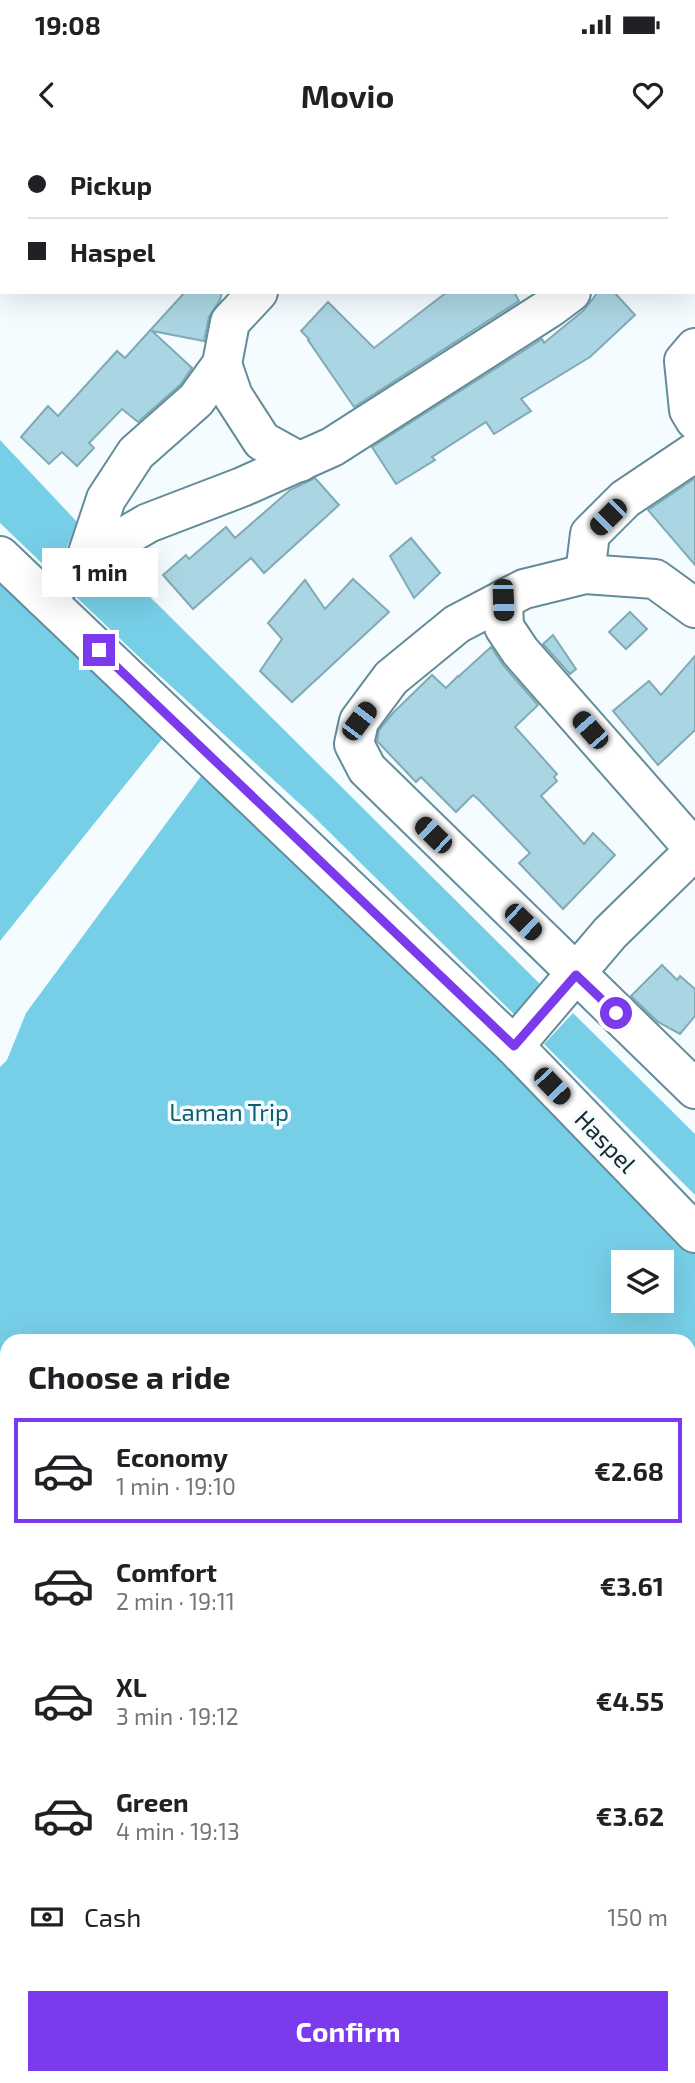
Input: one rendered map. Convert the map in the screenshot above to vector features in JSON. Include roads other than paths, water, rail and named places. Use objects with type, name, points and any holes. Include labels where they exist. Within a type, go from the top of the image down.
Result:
[{"type":"street","points":[[86,559],[106,499],[135,453],[196,400],[222,364],[230,322],[256,294]]},
{"type":"street","points":[[44,597],[86,559],[148,523],[242,487],[332,447],[568,294]]},
{"type":"street","points":[[695,348],[684,361],[689,410],[695,420]]},
{"type":"street","points":[[222,364],[233,396],[262,441],[300,462]]},
{"type":"street","points":[[585,574],[590,534],[625,499],[695,452]]},
{"type":"street","name":"Haspel","points":[[0,556],[514,1046],[695,1233]]},
{"type":"street","points":[[695,608],[654,579],[585,574],[524,589],[457,624],[391,678],[359,721],[354,744],[366,769],[695,1088]]},
{"type":"street","points":[[503,600],[504,627],[520,650],[695,850],[610,933],[514,1046]]},
{"type":"park label","name":"Laman Trip","points":[[229,1111]]}]
